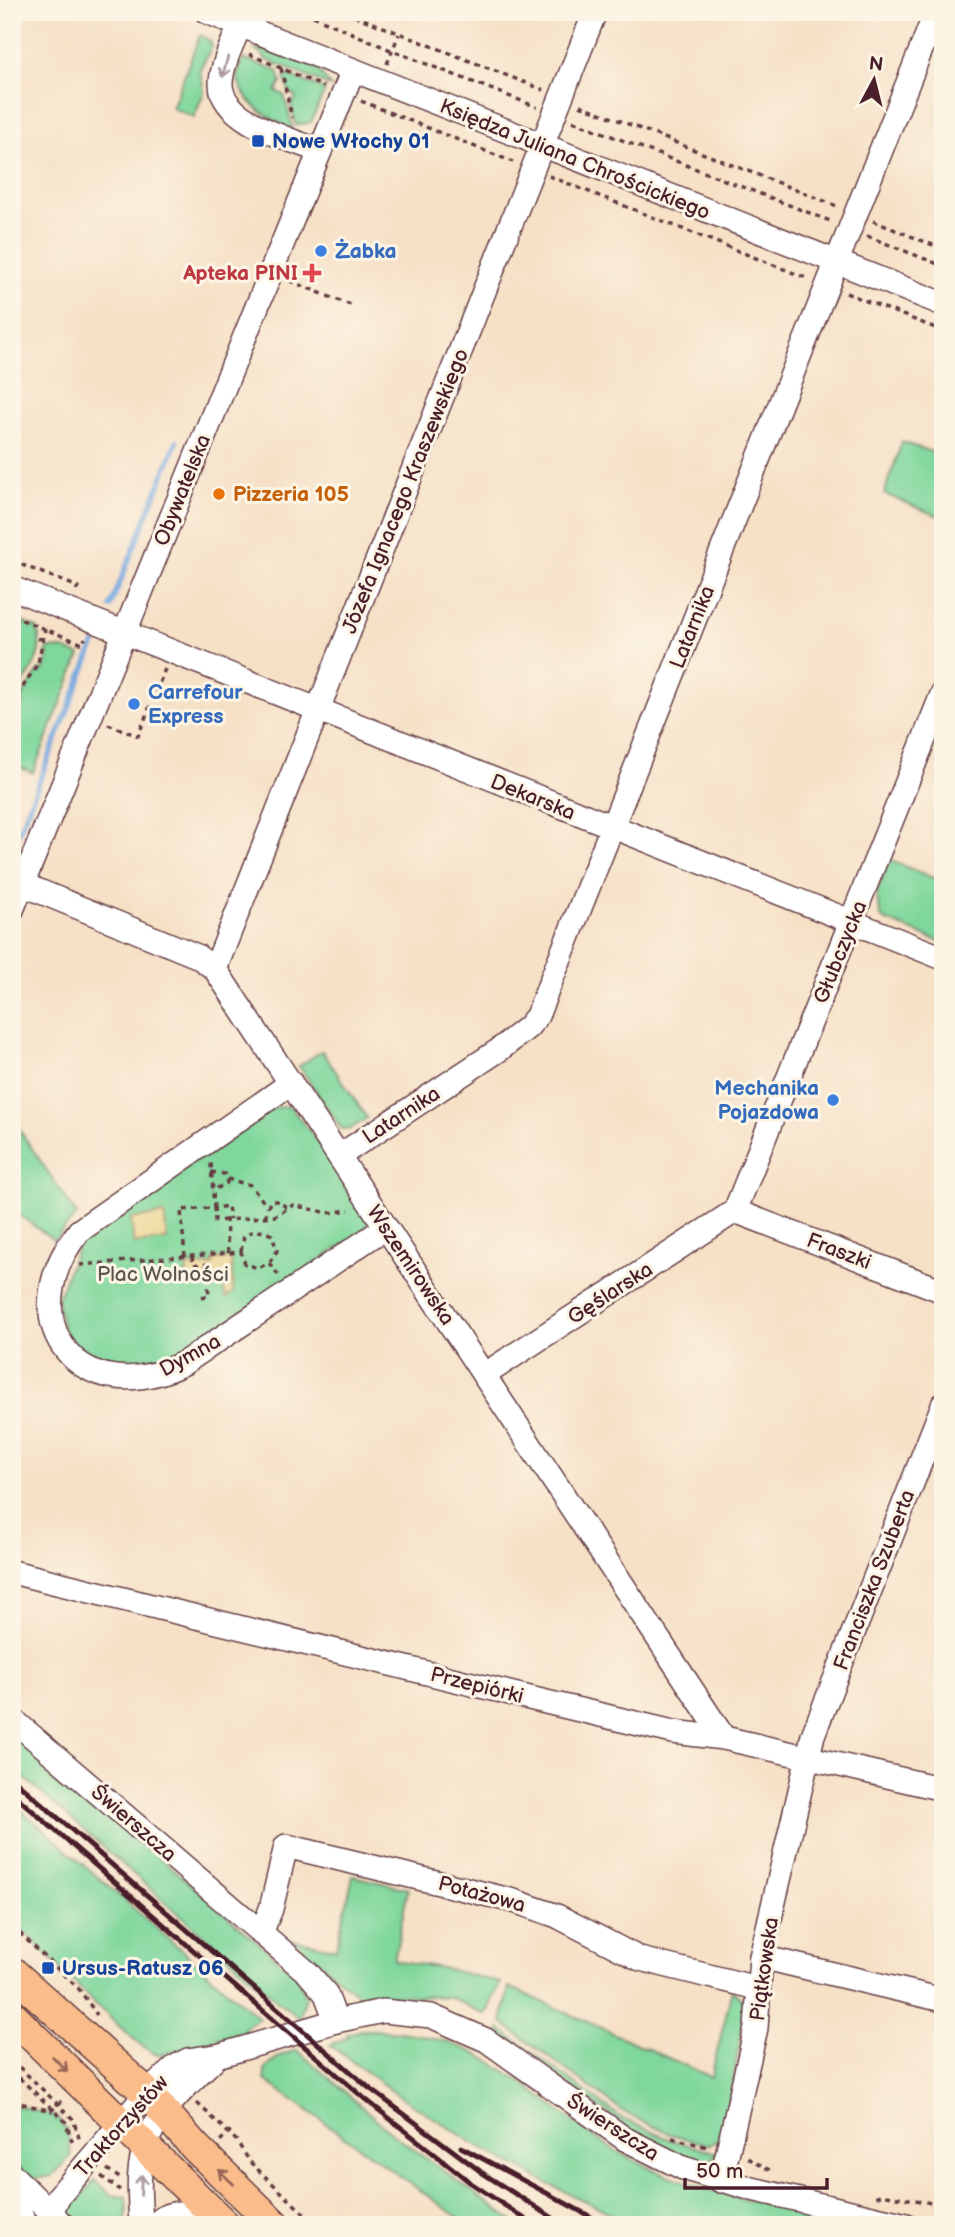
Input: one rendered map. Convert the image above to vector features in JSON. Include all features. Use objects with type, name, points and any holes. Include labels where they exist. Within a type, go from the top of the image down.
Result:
[{"type":"main road","points":[[12,1972],[156,2103],[195,2147],[275,2225]]},
{"type":"main road","points":[[12,2016],[223,2222]]},
{"type":"street","name":"Księdza Juliana Chrościckiego","points":[[208,12],[943,304]]},
{"type":"street","name":"Józefa Ignacego Kraszewskiego","points":[[215,969],[595,12]]},
{"type":"street","name":"Latarnika","points":[[339,1156],[460,1076],[528,1027],[537,1016],[936,12]]},
{"type":"street","points":[[240,25],[222,77],[222,89],[227,102],[248,121],[320,152]]},
{"type":"street","name":"Obywatelska","points":[[12,909],[17,882],[124,633],[353,70]]},
{"type":"street","name":"Dekarska","points":[[12,588],[318,712],[943,958]]},
{"type":"street","name":"Głubczycka","points":[[735,1211],[943,692]]},
{"type":"street","name":"Wszemirowska","points":[[17,882],[197,956],[215,969],[724,1738]]},
{"type":"street","name":"Dymna","points":[[290,1083],[79,1231],[64,1250],[48,1299],[51,1324],[57,1336],[81,1363],[97,1372],[121,1378],[161,1374],[184,1363],[386,1228]]},
{"type":"street","name":"Fraszki","points":[[735,1211],[943,1291]]},
{"type":"street","name":"Gęślarska","points":[[484,1375],[735,1211]]},
{"type":"street","name":"Franciszka Szuberta","points":[[808,1757],[813,1735],[943,1405]]},
{"type":"street","name":"Przepiórki","points":[[12,1572],[673,1732],[724,1738],[943,1789]]},
{"type":"street","name":"Świerszcza","points":[[12,1719],[315,1980],[326,1994],[335,2021]]},
{"type":"street","name":"Piątkowska","points":[[721,2181],[756,2028],[761,1957],[808,1757]]},
{"type":"street","name":"Potażowa","points":[[261,1933],[280,1875],[286,1846],[514,1901],[557,1916],[640,1959],[757,1988]]},
{"type":"street","points":[[761,1957],[943,2000]]},
{"type":"street","name":"Świerszcza","points":[[267,2040],[335,2021],[390,2011],[414,2012],[449,2022],[506,2053],[644,2150],[721,2181],[906,2225]]},
{"type":"street","name":"Traktorzystów","points":[[53,2221],[68,2186],[123,2123],[156,2103],[218,2056],[267,2040]]},
{"type":"street","name":"Traktorzystów","points":[[141,2225],[142,2157],[156,2103]]},
{"type":"street","points":[[16,2185],[44,2192],[68,2186]]},
{"type":"street","points":[[16,2185],[53,2221]]},
{"type":"street","points":[[16,2185],[25,2225]]},
{"type":"street","points":[[156,2225],[162,2218],[176,2212],[223,2222]]},
{"type":"path","points":[[304,12],[393,51],[558,105],[853,222],[943,266]]},
{"type":"path","points":[[345,12],[558,105],[853,222],[943,248]]},
{"type":"path","points":[[385,70],[400,34]]},
{"type":"path","points":[[249,54],[330,89]]},
{"type":"path","points":[[281,68],[294,126]]},
{"type":"path","points":[[352,98],[943,331]]},
{"type":"path","points":[[280,277],[353,306]]},
{"type":"path","points":[[12,561],[78,587]]},
{"type":"path","points":[[12,616],[83,644]]},
{"type":"path","points":[[12,704],[38,663],[46,629]]},
{"type":"path","points":[[37,639],[45,638]]},
{"type":"path","points":[[102,721],[138,736],[167,664]]},
{"type":"path","points":[[16,699],[23,705]]},
{"type":"path","points":[[209,1140],[215,1221],[265,1217],[293,1205],[328,1213],[372,1207]]},
{"type":"path","points":[[211,1172],[225,1174],[227,1179],[227,1183],[212,1191]]},
{"type":"path","points":[[227,1179],[250,1185],[267,1206],[265,1217]]},
{"type":"path","points":[[267,1206],[277,1201],[288,1208]]},
{"type":"path","points":[[185,1257],[181,1210],[228,1206],[228,1253]]},
{"type":"path","points":[[251,1231],[263,1231],[272,1235],[277,1251],[269,1263],[251,1268],[241,1259],[244,1236],[251,1231]]},
{"type":"path","points":[[57,1267],[241,1252]]},
{"type":"path","points":[[192,1256],[192,1265],[212,1264]]},
{"type":"path","points":[[269,1263],[290,1292]]},
{"type":"path","points":[[202,1297],[209,1295],[208,1284]]},
{"type":"path","points":[[12,1926],[79,1989],[98,2016]]},
{"type":"path","points":[[12,2060],[75,2123],[82,2144]]},
{"type":"path","points":[[12,2071],[53,2109],[69,2128],[76,2153]]},
{"type":"path","points":[[53,2109],[67,2097]]},
{"type":"path","points":[[192,2099],[230,2131],[250,2162],[316,2225]]},
{"type":"path","points":[[12,2101],[53,2109]]},
{"type":"path","points":[[219,2142],[230,2131]]},
{"type":"path","points":[[105,2167],[116,2177],[130,2181]]},
{"type":"path","points":[[99,2175],[115,2189],[130,2192]]},
{"type":"green space","points":[[200,35],[210,41],[212,46],[200,70],[204,92],[194,117],[172,108]]},
{"type":"green space","points":[[269,48],[316,67],[331,87],[265,59],[263,54],[255,50]]},
{"type":"green space","points":[[244,59],[278,71],[281,83],[276,91],[284,95],[293,129],[266,115],[244,93],[237,75]]},
{"type":"green space","points":[[288,75],[325,90],[311,122],[296,125],[291,106],[296,97],[289,92],[284,76]]},
{"type":"green space","points":[[902,442],[943,456],[943,518],[884,494]]},
{"type":"green space","points":[[12,618],[37,628],[40,644],[33,667],[12,698]]},
{"type":"green space","points":[[48,648],[63,649],[80,655],[33,773],[12,764],[12,709],[16,705],[21,708],[24,703],[21,699],[39,670],[43,671],[49,654],[46,653]]},
{"type":"green space","points":[[889,860],[943,882],[943,943],[882,919],[876,895]]},
{"type":"green space","points":[[322,1051],[367,1118],[349,1130],[341,1128],[299,1066]]},
{"type":"green space","name":"Plac Wolności","points":[[290,1106],[317,1141],[367,1217],[365,1230],[169,1363],[136,1372],[91,1361],[63,1330],[57,1300],[81,1237],[273,1108]]},
{"type":"green space","points":[[12,1119],[77,1215],[54,1240],[12,1210]]},
{"type":"green space","points":[[12,1730],[296,1975],[306,1996],[300,2016],[280,2003],[12,1767]]},
{"type":"green space","points":[[12,1802],[259,2018],[244,2029],[246,2031],[158,2055],[128,2034],[12,1919]]},
{"type":"green space","points":[[353,1876],[408,1889],[394,1960],[448,1969],[500,1983],[487,2012],[484,2014],[449,1997],[357,1994],[292,1939],[336,1949]]},
{"type":"green space","points":[[509,1987],[711,2077],[732,1990],[743,2000],[743,2025],[722,2142],[716,2141],[710,2145],[672,2135],[627,2114],[502,2023]]},
{"type":"green space","points":[[500,2029],[623,2119],[671,2140],[718,2153],[710,2161],[697,2162],[631,2130],[501,2037]]},
{"type":"green space","points":[[361,2030],[417,2035],[470,2051],[512,2075],[611,2148],[687,2183],[858,2225],[636,2225],[553,2186],[473,2143],[392,2091],[330,2045],[348,2037],[347,2034]]},
{"type":"green space","points":[[297,2050],[393,2134],[518,2225],[469,2225],[265,2080],[265,2068],[280,2056]]},
{"type":"green space","points":[[12,2104],[57,2117],[67,2130],[71,2156],[52,2176],[32,2179],[14,2163]]},
{"type":"green space","points":[[95,2180],[111,2195],[127,2197],[126,2225],[77,2225],[65,2214]]},
{"type":"sand","points":[[164,1214],[167,1240],[134,1244],[131,1219]]},
{"type":"sand","points":[[231,1258],[233,1292],[226,1298],[223,1283],[189,1285],[186,1274],[188,1267],[213,1265],[213,1260]]},
{"type":"waterway","points":[[110,607],[177,441]]},
{"type":"waterway","points":[[12,849],[95,643]]},
{"type":"railway","points":[[12,1778],[368,2087],[484,2174],[564,2225]]},
{"type":"railway","points":[[12,1793],[365,2099],[471,2183],[534,2225]]},
{"type":"railway","points":[[461,2147],[606,2225]]},
{"type":"place","name":"Nowe Włochy 01","points":[[258,141]]},
{"type":"place","name":"Żabka","points":[[321,251]]},
{"type":"place","name":"Apteka PINI","points":[[312,273]]},
{"type":"place","name":"Pizzeria 105","points":[[219,494]]},
{"type":"place","name":"Carrefour Express","points":[[134,704]]},
{"type":"place","name":"Mechanika Pojazdowa","points":[[833,1100]]},
{"type":"place","name":"Ursus-Ratusz 06","points":[[48,1968]]}]
